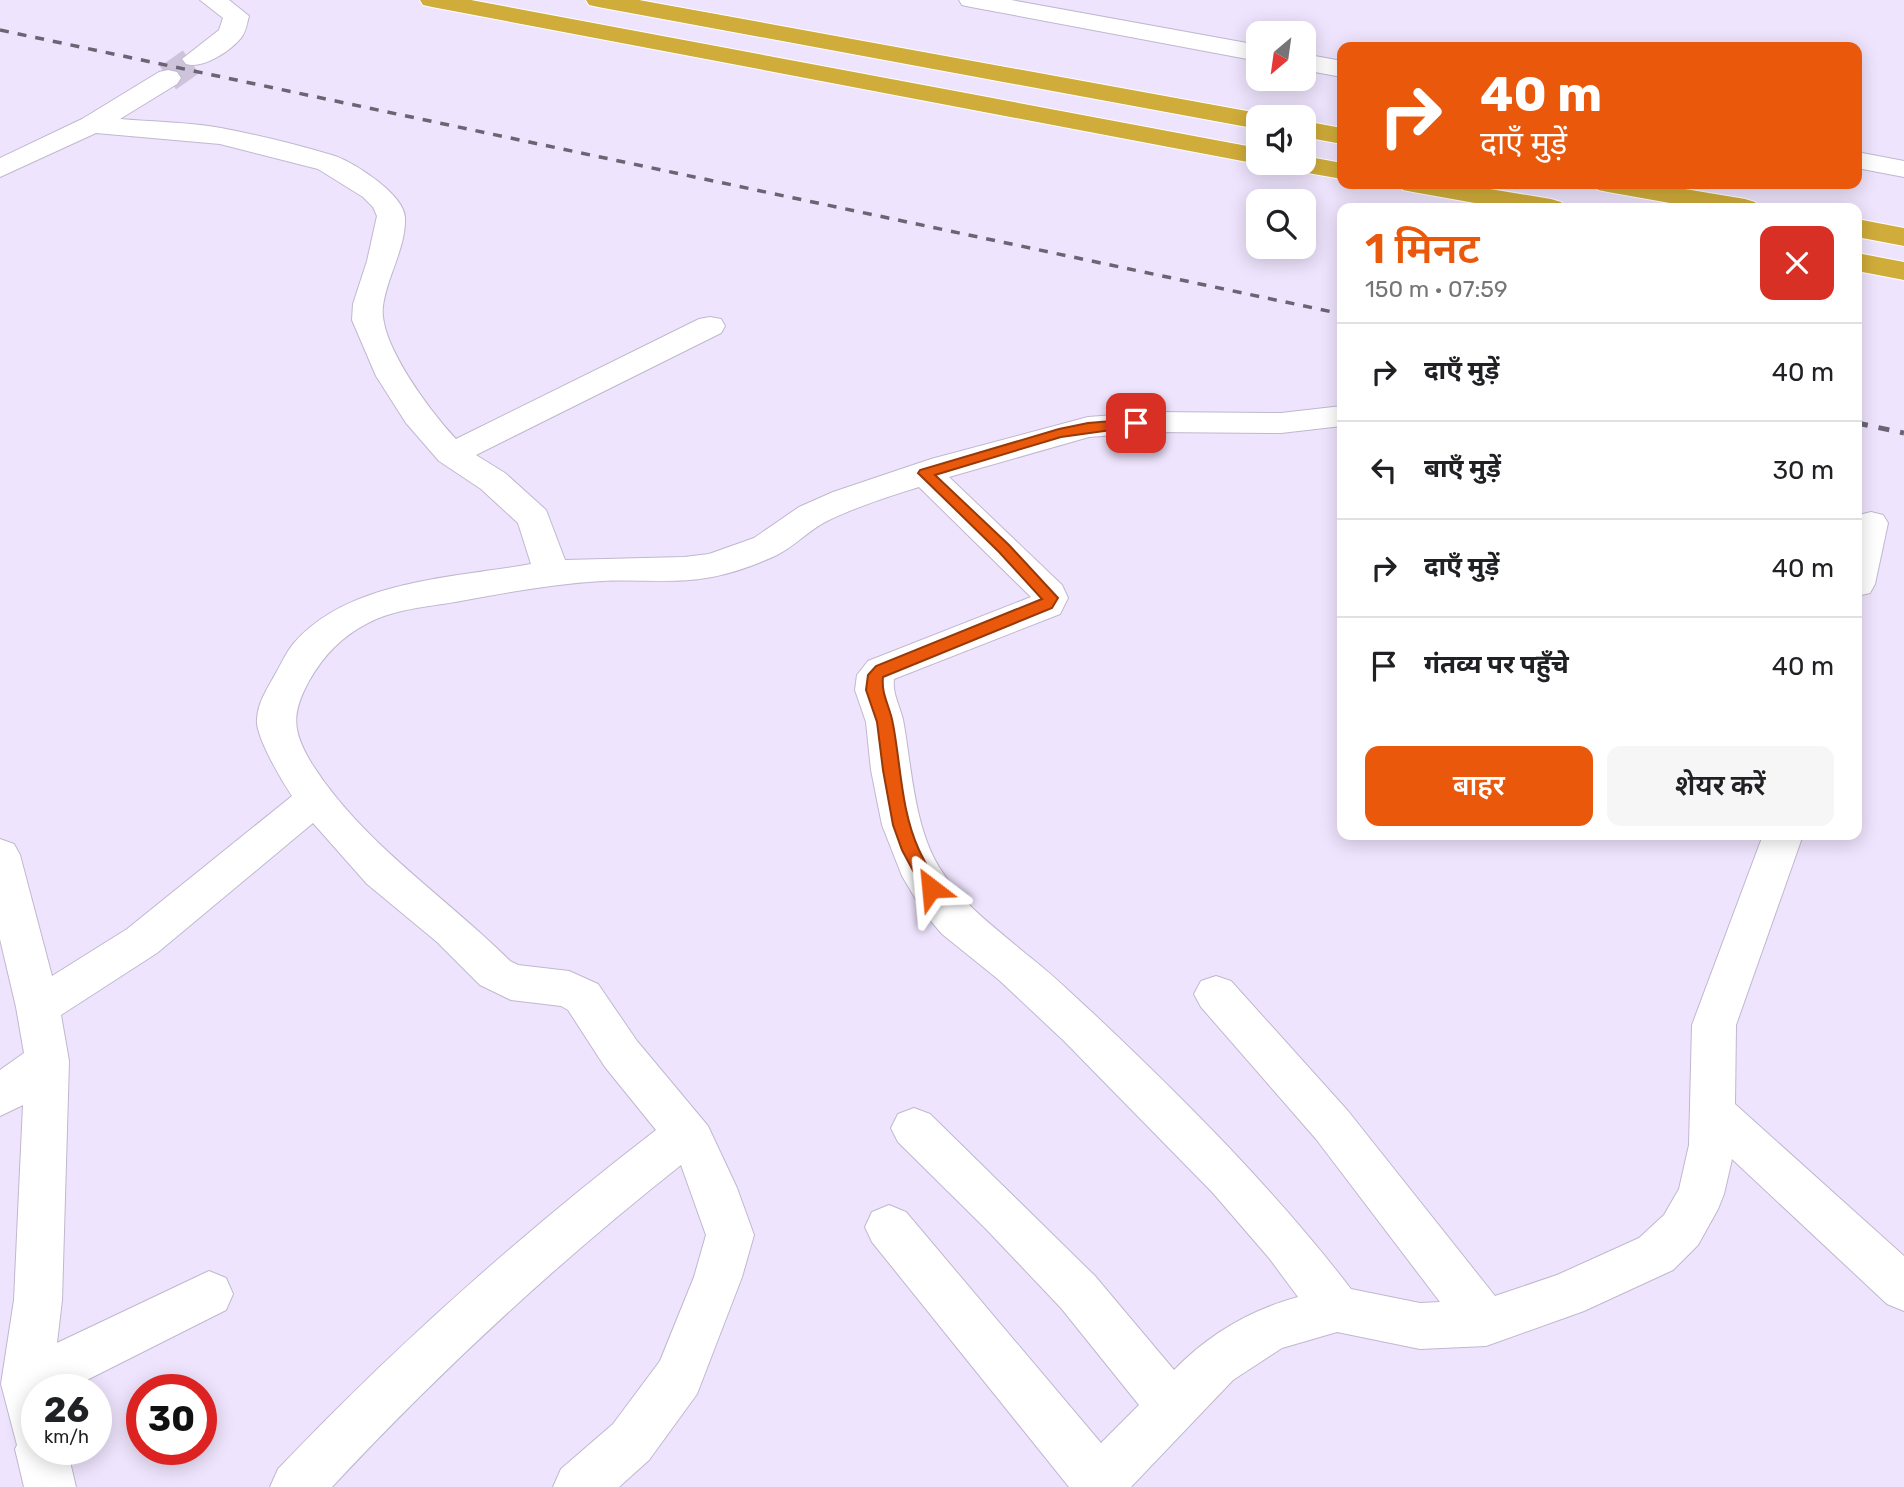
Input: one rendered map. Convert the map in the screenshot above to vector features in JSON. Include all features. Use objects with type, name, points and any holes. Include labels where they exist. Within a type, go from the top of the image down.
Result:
[{"type":"highway","points":[[432,0],[1246,154]]},
{"type":"highway","points":[[598,0],[1246,119]]},
{"type":"highway","points":[[1316,131],[1337,135]]},
{"type":"highway","points":[[1316,167],[1337,170]]},
{"type":"highway","points":[[1442,189],[1523,203]]},
{"type":"highway","points":[[1637,189],[1716,203]]},
{"type":"highway","points":[[1862,229],[1904,237]]},
{"type":"highway","points":[[1862,263],[1904,271]]},
{"type":"street","points":[[195,59],[231,34],[236,16],[212,0]]},
{"type":"street","points":[[971,0],[1246,52]]},
{"type":"street","points":[[1316,64],[1337,68]]},
{"type":"street","points":[[0,169],[92,125],[168,78]]},
{"type":"street","points":[[92,125],[220,136],[328,163],[373,191],[386,204],[391,216],[382,261],[368,304],[368,320],[392,376],[417,416],[451,454],[493,481],[534,518],[551,573]]},
{"type":"street","points":[[1862,161],[1904,169]]},
{"type":"street","points":[[451,454],[710,326]]},
{"type":"street","points":[[579,1487],[631,1442],[679,1377],[718,1278],[730,1235],[713,1188],[686,1134],[621,1054],[583,997],[569,989],[511,982],[495,973],[452,930],[381,873],[315,799],[293,766],[275,722],[280,700],[305,654],[326,633],[355,614],[388,601],[551,573],[603,569],[684,569],[713,565],[766,546],[811,515],[925,473],[1088,427],[1155,422],[1281,423],[1337,417]]},
{"type":"street","points":[[925,473],[1004,549],[1050,598],[1047,605],[881,670],[876,675],[874,690],[885,722],[902,825],[922,876],[957,922],[1014,968],[1079,1028],[1229,1178],[1286,1242],[1337,1309]]},
{"type":"street","points":[[1862,562],[1871,523]]},
{"type":"street","points":[[38,1007],[142,941],[315,799]]},
{"type":"street","points":[[889,1227],[1100,1485],[1215,1363],[1270,1328],[1337,1309],[1420,1326],[1486,1324],[1578,1290],[1656,1254],[1681,1230],[1701,1194],[1712,1145],[1714,1025],[1781,840]]},
{"type":"street","points":[[0,855],[38,1007],[47,1061],[38,1300],[27,1374]]},
{"type":"street","points":[[1216,994],[1332,1125],[1486,1324]]},
{"type":"street","points":[[0,1096],[47,1061]]},
{"type":"street","points":[[1713,1112],[1904,1288]]},
{"type":"street","points":[[914,1128],[1004,1215],[1077,1292],[1172,1406]]},
{"type":"street","points":[[296,1487],[442,1338],[548,1244],[686,1134]]},
{"type":"street","points":[[46,1374],[209,1294]]},
{"type":"street","points":[[45,1465],[50,1487]]},
{"type":"tunnel","points":[[168,78],[195,59]]},
{"type":"railway","points":[[0,30],[1337,313]]},
{"type":"railway","points":[[1862,424],[1904,433]]},
{"type":"route","points":[[931,888],[910,850],[902,825],[885,722],[874,690],[876,675],[881,670],[1047,605],[1050,598],[1049,594],[925,473],[1059,433],[1088,427],[1136,423]]}]
